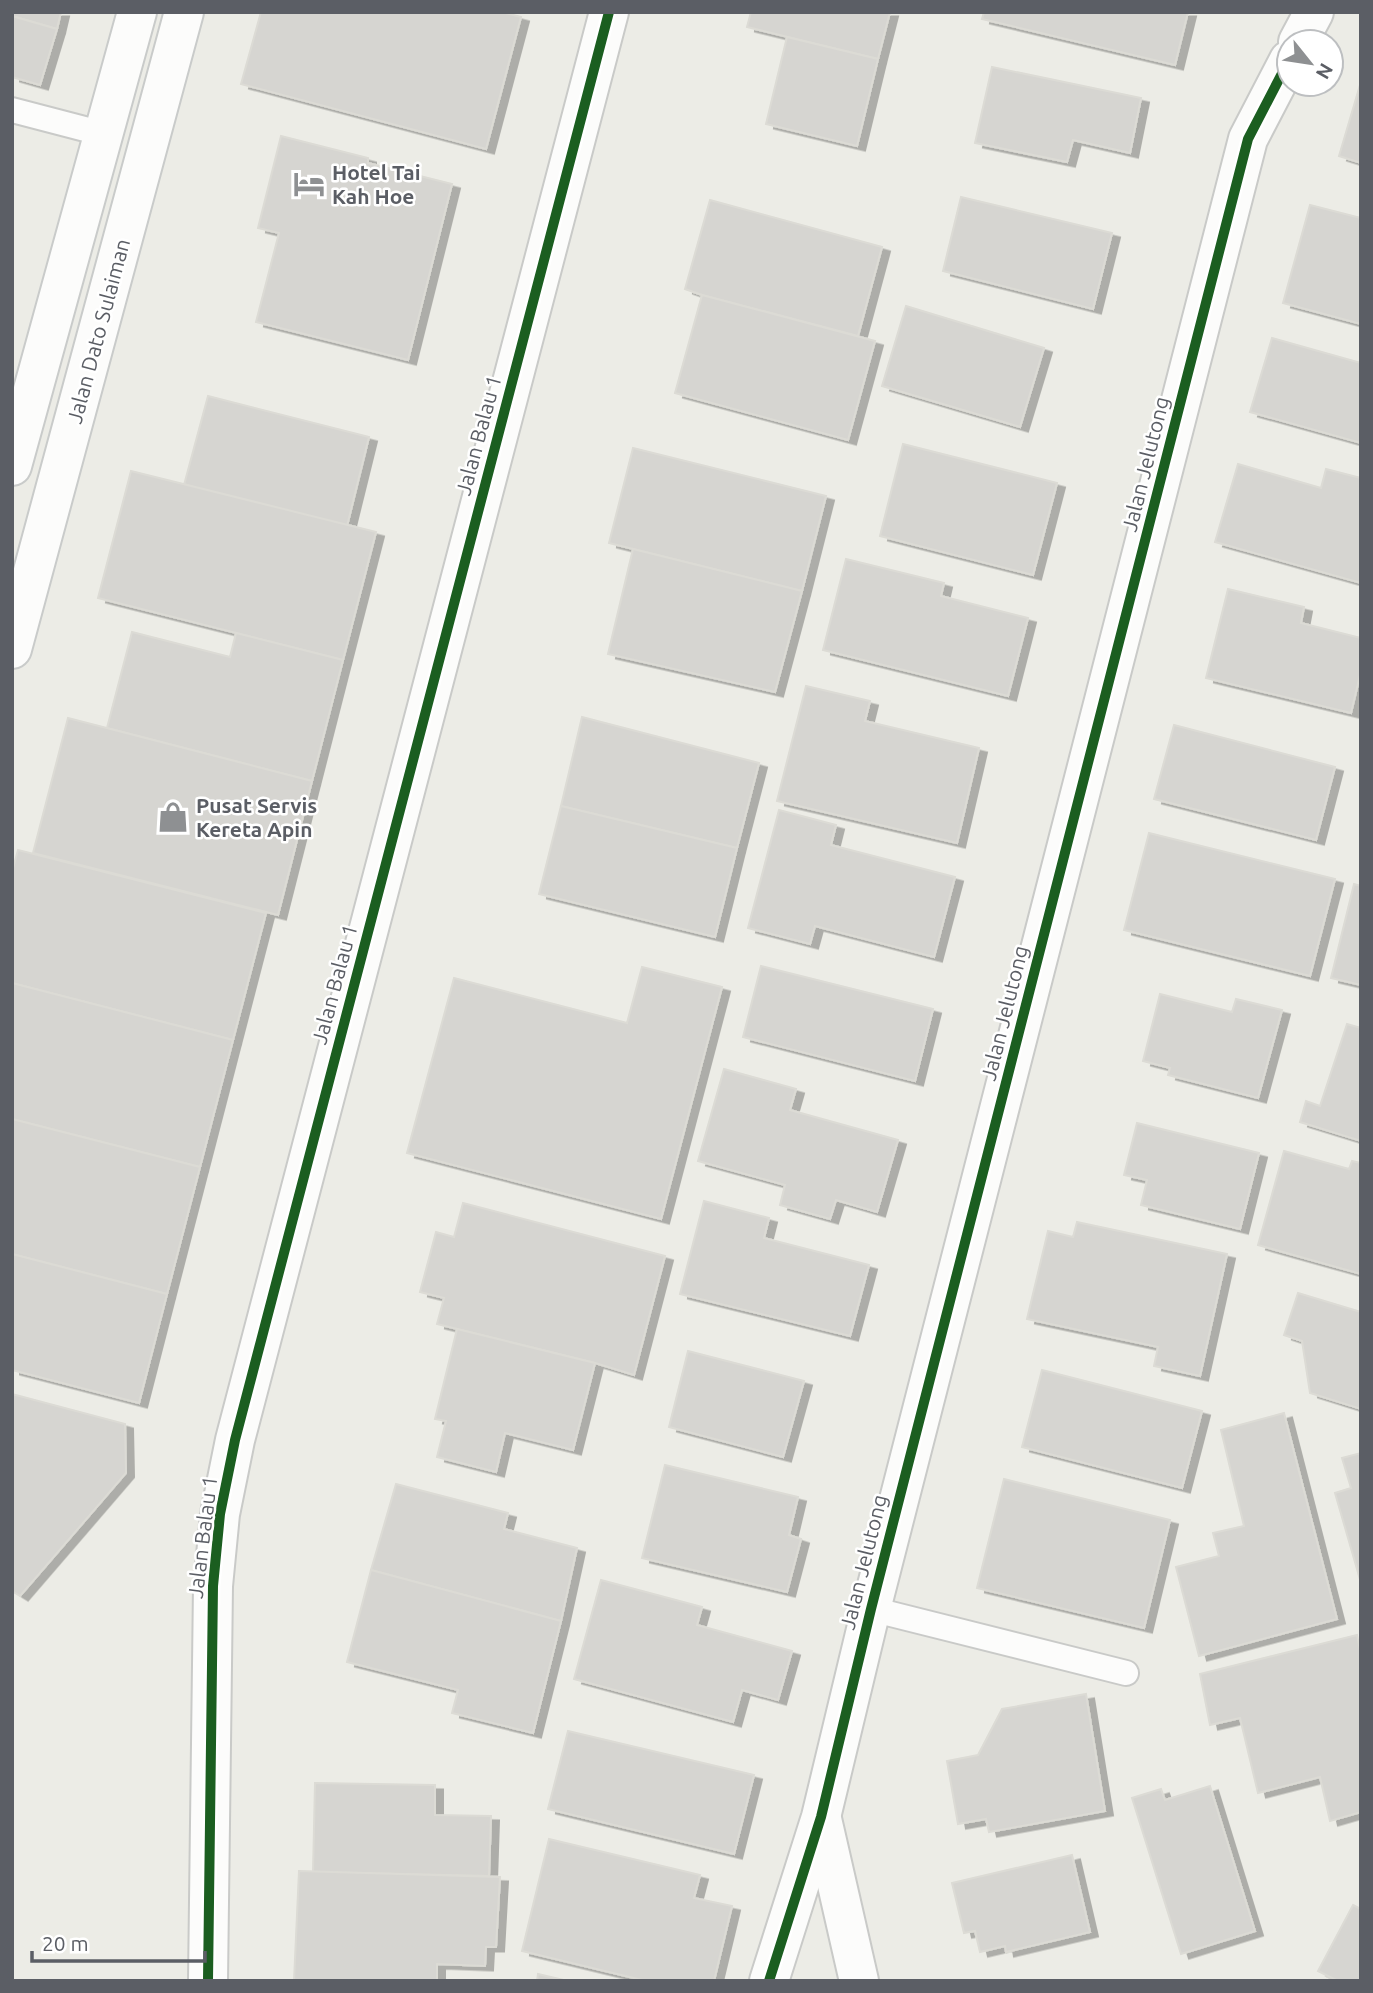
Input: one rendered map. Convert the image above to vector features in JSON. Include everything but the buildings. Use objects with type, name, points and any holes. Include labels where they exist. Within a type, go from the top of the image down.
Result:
[{"type":"street","points":[[12,466],[137,12]]},
{"type":"street","name":"Jalan Dato Sulaiman","points":[[12,649],[184,12]]},
{"type":"street","name":"Jalan Balau 1","points":[[208,1981],[213,1586],[220,1514],[230,1465],[609,12]]},
{"type":"street","points":[[1305,28],[1314,12]]},
{"type":"street","name":"Jalan Jelutong","points":[[769,1981],[821,1816],[871,1609],[1248,139],[1275,87]]},
{"type":"street","points":[[821,1816],[859,1981]]},
{"type":"lane","points":[[12,110],[104,134]]},
{"type":"lane","points":[[871,1609],[1126,1673]]},
{"type":"cycle path","points":[[208,1981],[213,1586],[220,1514],[235,1440],[609,12]]},
{"type":"cycle path","points":[[769,1981],[821,1817],[871,1609],[1248,139],[1275,87]]},
{"type":"place","name":"Hotel Tai Kah Hoe","points":[[309,184]]},
{"type":"place","name":"Pusat Servis Kereta Apin","points":[[173,817]]}]
